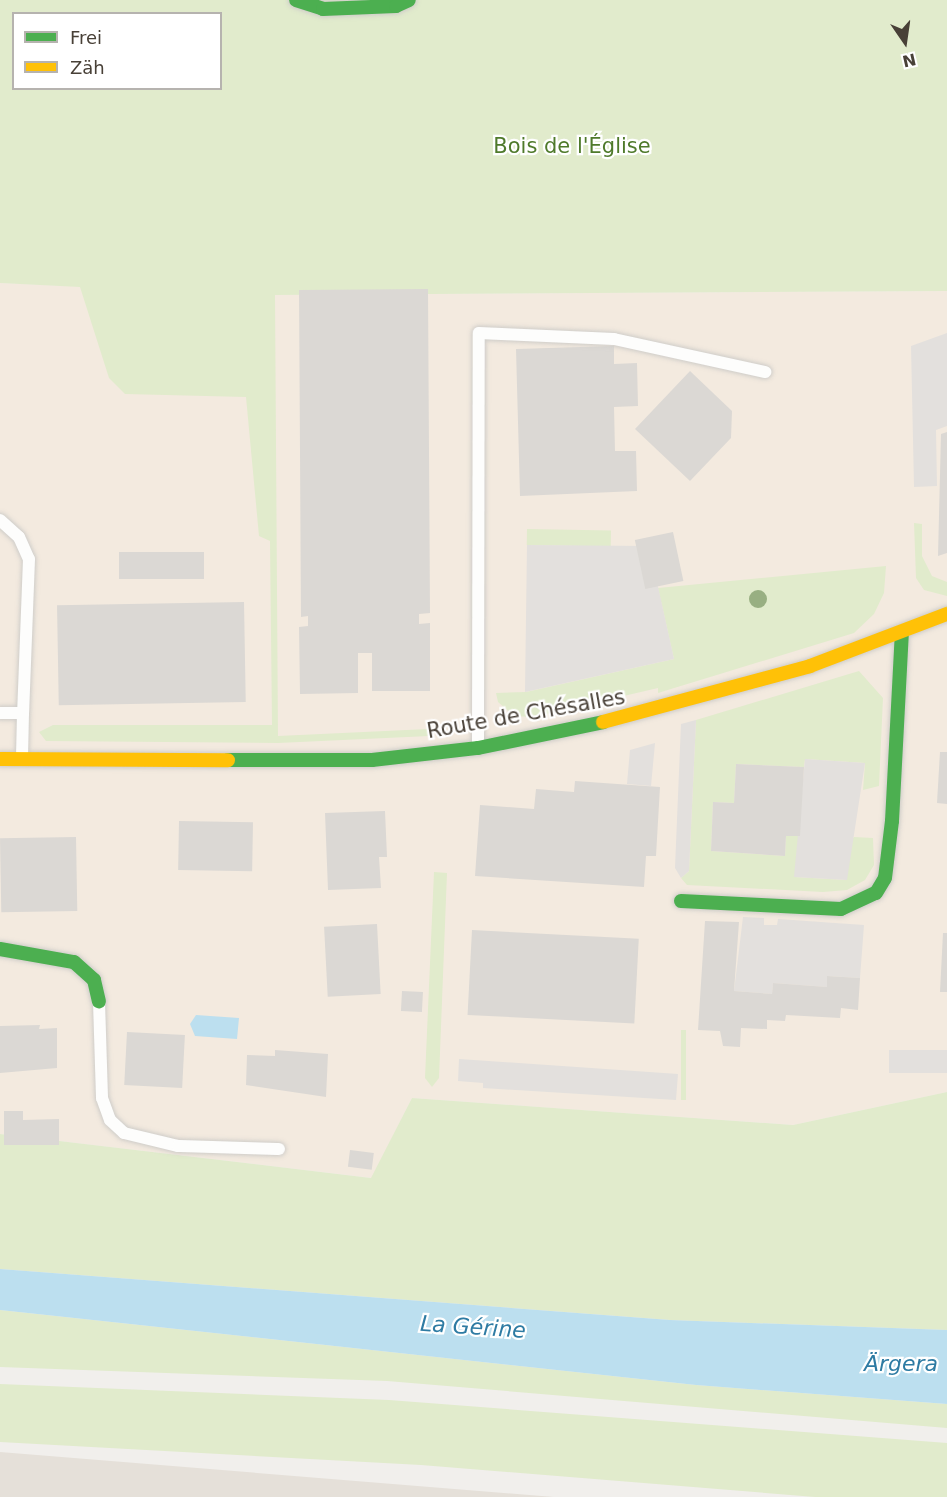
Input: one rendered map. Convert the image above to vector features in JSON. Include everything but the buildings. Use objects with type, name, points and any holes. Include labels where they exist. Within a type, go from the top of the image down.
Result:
[{"type":"street","points":[[296,0],[323,9],[396,6],[409,0]]},
{"type":"street","name":"Route de Chésalles","points":[[0,759],[372,760],[478,748],[672,707],[902,632],[947,614]]},
{"type":"street","points":[[681,901],[840,909],[876,893],[885,878],[892,821],[902,632]]},
{"type":"street","points":[[0,949],[74,962],[94,980],[99,1001]]},
{"type":"lane","points":[[478,748],[478,333],[614,339],[765,372]]},
{"type":"lane","points":[[0,520],[19,537],[30,559],[22,759]]},
{"type":"lane","points":[[0,713],[24,713]]},
{"type":"lane","points":[[99,1001],[102,1098],[110,1120],[124,1133],[178,1146],[279,1149]]},
{"type":"shaded area","points":[[0,283],[275,295],[947,291],[947,1092],[793,1125],[412,1098],[372,1178],[0,1134]]},
{"type":"shaded area","points":[[947,333],[947,426],[936,430],[937,486],[914,487],[911,346]]},
{"type":"shaded area","points":[[527,545],[649,546],[674,659],[525,692]]},
{"type":"shaded area","points":[[696,720],[689,871],[681,878],[675,868],[681,724]]},
{"type":"shaded area","points":[[655,743],[651,786],[627,784],[630,750]]},
{"type":"shaded area","points":[[805,759],[865,763],[847,880],[794,877]]},
{"type":"shaded area","points":[[743,917],[764,918],[764,925],[777,925],[778,919],[864,925],[860,978],[828,976],[827,987],[773,983],[772,994],[734,991]]},
{"type":"shaded area","points":[[889,1050],[947,1050],[947,1073],[889,1073]]},
{"type":"shaded area","points":[[459,1059],[678,1074],[676,1100],[483,1088],[483,1083],[458,1081]]},
{"type":"shaded area","points":[[0,1452],[554,1497],[0,1497]]},
{"type":"green space","name":"Bois de l'Église","points":[[0,0],[947,0],[947,291],[275,295],[278,736],[428,729],[429,736],[278,743],[46,741],[39,732],[53,725],[272,725],[270,541],[259,536],[246,397],[125,394],[109,378],[80,287],[0,283]]},
{"type":"green space","points":[[914,523],[922,524],[922,556],[932,576],[947,582],[947,596],[924,590],[916,578]]},
{"type":"green space","points":[[527,529],[611,530],[611,546],[527,545]]},
{"type":"green space","points":[[886,566],[884,593],[874,614],[854,633],[658,693],[658,688],[533,717],[514,716],[498,702],[496,693],[526,692],[674,659],[658,588]]},
{"type":"green space","points":[[859,671],[883,698],[879,786],[863,790],[865,763],[805,759],[804,767],[736,764],[734,803],[713,802],[711,851],[785,856],[786,836],[800,836],[795,877],[846,880],[849,843],[854,837],[873,838],[874,865],[865,880],[847,890],[823,892],[687,885],[681,878],[689,871],[696,720]]},
{"type":"green space","points":[[434,872],[447,873],[439,1078],[432,1087],[425,1078]]},
{"type":"green space","points":[[681,1030],[686,1030],[686,1100],[681,1100]]},
{"type":"green space","points":[[947,1092],[947,1330],[670,1320],[0,1269],[0,1134],[371,1178],[412,1098],[793,1125]]},
{"type":"green space","points":[[0,1310],[696,1385],[947,1404],[947,1428],[387,1381],[0,1367]]},
{"type":"green space","points":[[0,1384],[389,1400],[947,1443],[947,1497],[815,1497],[421,1465],[0,1442]]},
{"type":"water","points":[[196,1015],[239,1018],[237,1039],[195,1036],[190,1024]]},
{"type":"water","name":"Ärgera","points":[[0,1269],[670,1320],[947,1330],[947,1404],[696,1385],[0,1310]]},
{"type":"traffic: fast","points":[[296,0],[323,9],[396,6],[409,0]]},
{"type":"traffic: fast","points":[[681,901],[841,909],[876,893],[885,878],[892,821],[902,632]]},
{"type":"traffic: fast","points":[[228,760],[372,760],[478,748],[603,722]]},
{"type":"traffic: fast","points":[[0,949],[74,962],[94,980],[99,1001]]},
{"type":"traffic: slow","points":[[603,722],[810,666],[947,614]]},
{"type":"traffic: slow","points":[[0,759],[228,760]]},
{"type":"water label","name":"La Gérine","points":[[473,1327]]}]
